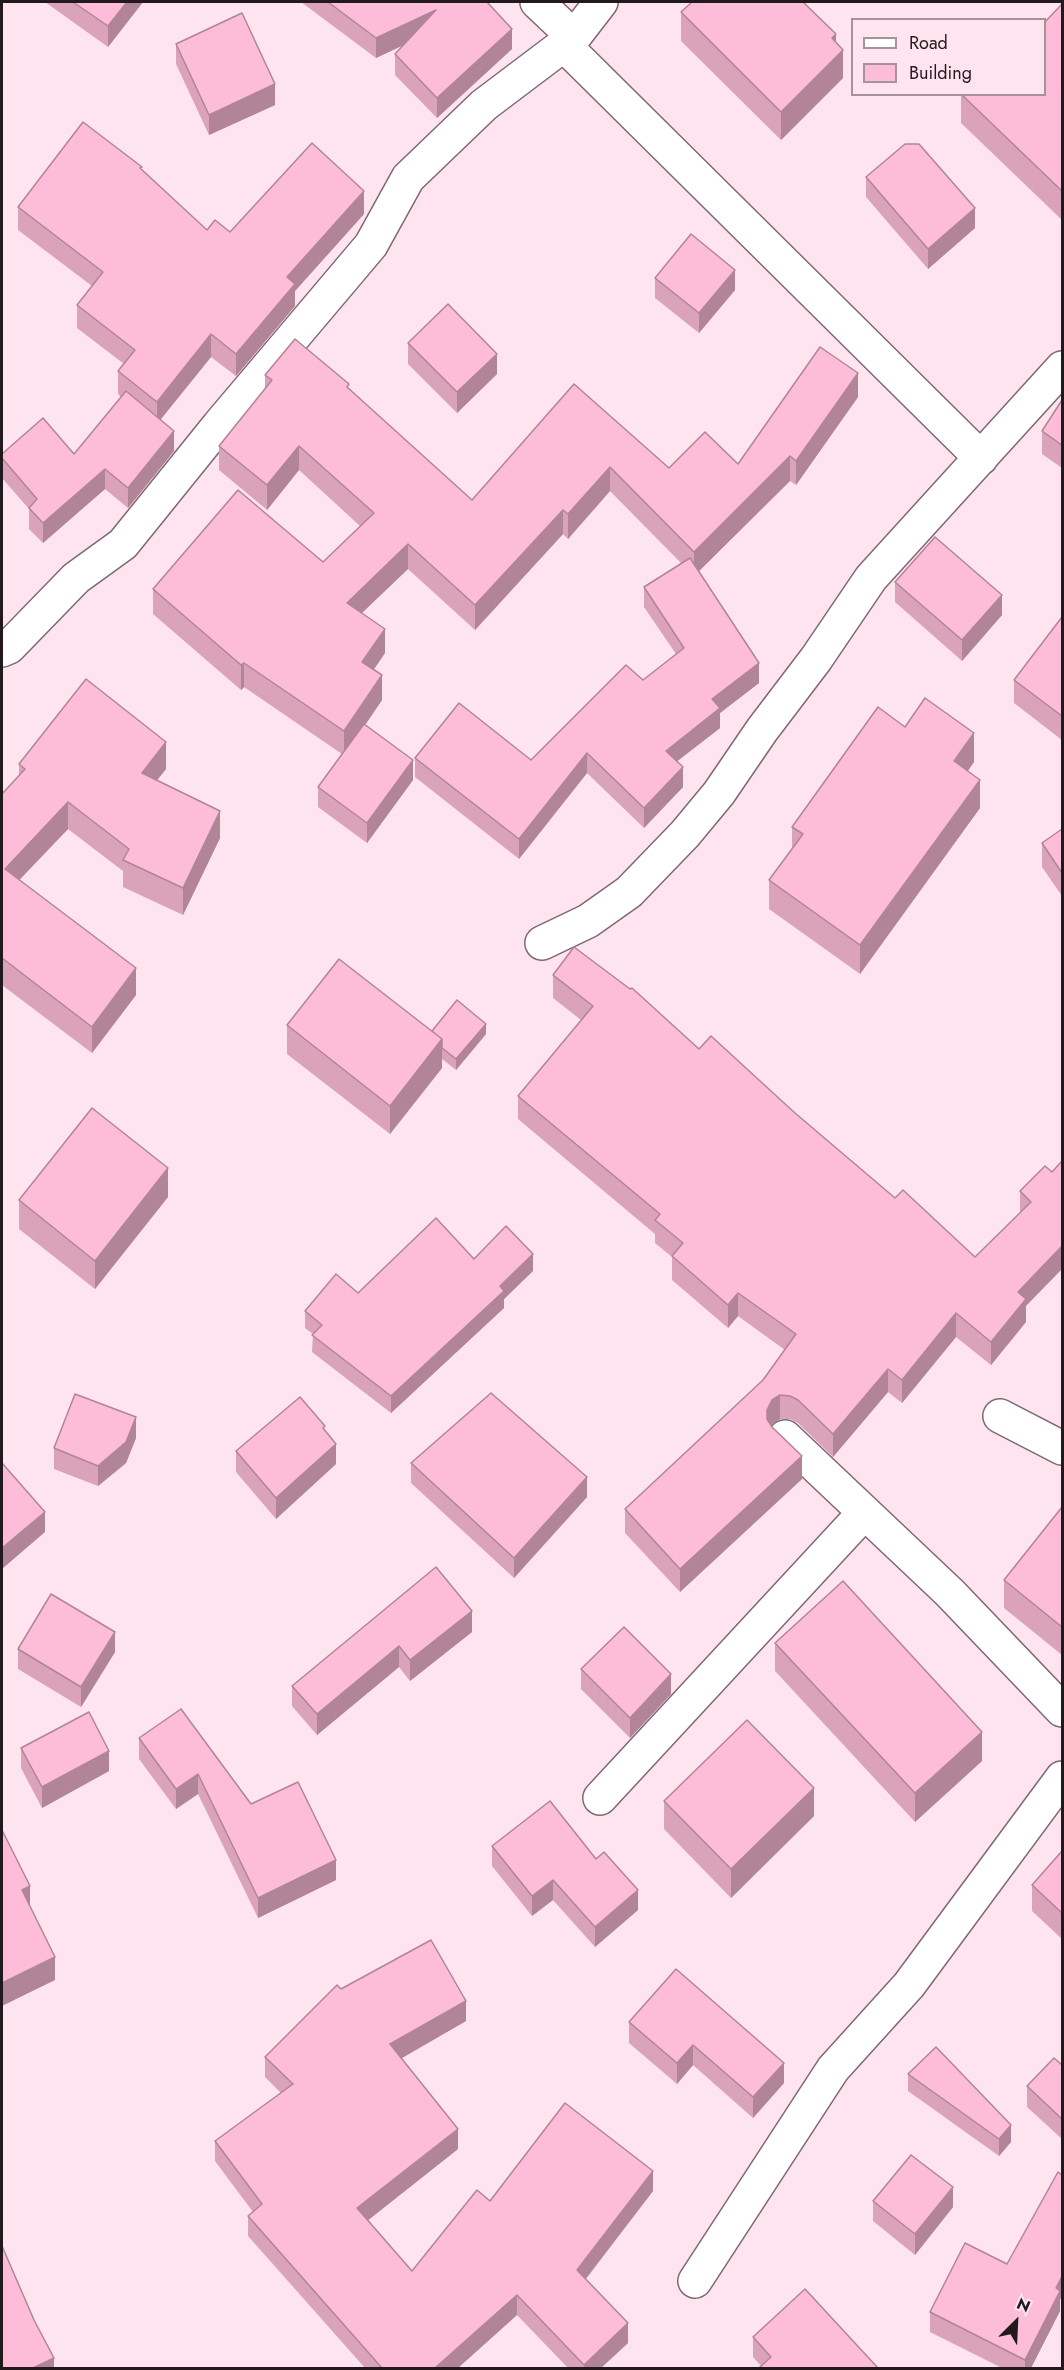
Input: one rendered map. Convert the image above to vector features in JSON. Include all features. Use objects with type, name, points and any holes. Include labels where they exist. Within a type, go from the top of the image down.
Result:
[{"type":"street","points":[[537,2],[569,41],[981,458]]},
{"type":"street","points":[[2,650],[9,647],[76,578],[123,544],[219,425],[371,245],[408,178],[484,105],[569,41],[601,2]]},
{"type":"street","points":[[542,943],[588,921],[629,892],[685,834],[719,793],[762,730],[816,659],[871,578],[1062,368]]},
{"type":"street","points":[[1000,1416],[1062,1448]]},
{"type":"street","points":[[785,1437],[950,1593],[1062,1710]]},
{"type":"street","points":[[600,1798],[864,1513]]},
{"type":"street","points":[[695,2281],[833,2069],[909,1985],[1062,1778]]},
{"type":"building","points":[[73,2],[127,2],[108,26]]},
{"type":"building","points":[[328,2],[487,2],[512,29],[437,98],[395,54],[436,10],[376,38]]},
{"type":"building","points":[[692,2],[803,2],[836,34],[832,38],[843,50],[781,112],[681,12]]},
{"type":"building","points":[[1062,4],[1062,191],[963,96],[1046,96],[1046,21]]},
{"type":"building","points":[[242,13],[275,84],[209,115],[176,44]]},
{"type":"building","points":[[83,122],[142,167],[140,168],[207,230],[215,220],[230,232],[312,143],[364,191],[287,277],[295,284],[236,354],[211,334],[157,402],[118,371],[135,350],[77,305],[103,272],[18,207]]},
{"type":"building","points":[[905,144],[919,144],[975,208],[928,249],[866,177]]},
{"type":"building","points":[[691,234],[735,270],[699,313],[655,278]]},
{"type":"building","points":[[448,304],[497,354],[457,392],[408,343]]},
{"type":"building","points":[[295,339],[349,384],[347,387],[472,500],[574,384],[669,468],[705,432],[738,464],[820,347],[858,373],[796,461],[790,456],[694,552],[610,467],[568,514],[563,510],[475,605],[408,544],[347,603],[385,629],[362,662],[382,675],[344,731],[244,663],[241,665],[153,589],[238,490],[323,562],[374,513],[299,446],[267,485],[219,446],[272,380],[265,375]]},
{"type":"building","points":[[126,391],[174,431],[128,488],[105,469],[43,523],[29,508],[37,499],[2,458],[2,454],[43,418],[74,454]]},
{"type":"building","points":[[1062,400],[1062,445],[1042,431]]},
{"type":"building","points":[[935,537],[1002,595],[962,640],[895,582]]},
{"type":"building","points":[[690,558],[759,663],[712,699],[720,708],[666,751],[683,767],[644,808],[587,753],[519,839],[415,758],[459,703],[531,760],[626,665],[643,680],[684,648],[644,587]]},
{"type":"building","points":[[1062,617],[1062,716],[1014,680]]},
{"type":"building","points":[[86,679],[166,742],[142,773],[220,811],[183,888],[123,860],[129,849],[68,802],[5,869],[136,968],[92,1027],[2,958],[2,794],[25,769],[19,764]]},
{"type":"building","points":[[925,698],[974,733],[954,761],[980,780],[860,945],[769,880],[803,834],[792,827],[878,707],[905,727]]},
{"type":"building","points":[[364,724],[413,760],[367,823],[318,787]]},
{"type":"building","points":[[1062,829],[1062,873],[1042,843]]},
{"type":"building","points":[[574,947],[630,989],[632,988],[699,1049],[711,1036],[795,1113],[895,1198],[903,1190],[975,1257],[1031,1202],[1020,1191],[1045,1166],[1052,1172],[1062,1161],[1062,1246],[1018,1292],[1026,1299],[991,1342],[956,1313],[902,1380],[888,1369],[833,1434],[798,1400],[780,1395],[772,1400],[767,1410],[767,1419],[772,1427],[802,1456],[680,1569],[625,1509],[763,1380],[796,1334],[738,1293],[728,1305],[672,1256],[683,1243],[655,1220],[660,1214],[518,1096],[593,1006],[553,975]]},
{"type":"building","points":[[339,959],[442,1039],[390,1106],[287,1025]]},
{"type":"building","points":[[457,1000],[486,1024],[456,1059],[442,1048],[442,1039],[432,1031]]},
{"type":"building","points":[[92,1108],[168,1168],[95,1261],[19,1200]]},
{"type":"building","points":[[436,1218],[474,1259],[506,1226],[533,1254],[500,1286],[504,1291],[391,1396],[312,1335],[322,1325],[305,1311],[336,1274],[358,1293]]},
{"type":"building","points":[[491,1393],[587,1477],[514,1558],[411,1463]]},
{"type":"building","points":[[75,1394],[136,1417],[126,1442],[98,1466],[54,1448]]},
{"type":"building","points":[[300,1397],[325,1426],[323,1428],[336,1444],[276,1498],[236,1451]]},
{"type":"building","points":[[2,1463],[45,1512],[2,1548]]},
{"type":"building","points":[[1062,1507],[1062,1627],[1004,1580]]},
{"type":"building","points":[[436,1567],[472,1611],[410,1660],[399,1646],[317,1714],[292,1686]]},
{"type":"building","points":[[843,1581],[982,1732],[915,1793],[775,1643]]},
{"type":"building","points":[[51,1594],[115,1632],[81,1687],[18,1649]]},
{"type":"building","points":[[624,1627],[671,1674],[630,1718],[581,1669]]},
{"type":"building","points":[[181,1709],[251,1804],[298,1782],[336,1860],[258,1898],[198,1774],[176,1789],[139,1738]]},
{"type":"building","points":[[89,1712],[109,1751],[42,1787],[21,1748]]},
{"type":"building","points":[[747,1720],[814,1788],[731,1869],[664,1801]]},
{"type":"building","points":[[550,1801],[596,1859],[604,1852],[638,1890],[595,1927],[553,1880],[532,1896],[492,1846]]},
{"type":"building","points":[[2,1830],[30,1886],[22,1890],[55,1957],[2,1983]]},
{"type":"building","points":[[1062,1851],[1062,1913],[1032,1885]]},
{"type":"building","points":[[431,1940],[466,2001],[390,2044],[458,2129],[357,2208],[412,2271],[477,2190],[490,2201],[565,2103],[653,2171],[577,2270],[628,2323],[584,2365],[517,2295],[435,2368],[382,2368],[248,2216],[262,2204],[215,2141],[293,2084],[265,2057],[337,1985],[341,1989]]},
{"type":"building","points":[[676,1969],[784,2063],[753,2097],[693,2045],[677,2063],[629,2022]]},
{"type":"building","points":[[936,2047],[1011,2125],[999,2139],[908,2074]]},
{"type":"building","points":[[1054,2058],[1062,2065],[1062,2119],[1027,2086]]},
{"type":"building","points":[[911,2155],[953,2187],[915,2234],[873,2201]]},
{"type":"building","points":[[1058,2172],[1062,2175],[1062,2276],[1056,2288],[1060,2291],[1025,2360],[930,2312],[965,2243],[1007,2264]]},
{"type":"building","points":[[2,2246],[34,2320],[54,2358],[33,2368],[2,2368]]},
{"type":"building","points":[[805,2289],[878,2368],[759,2368],[771,2357],[753,2337]]}]
